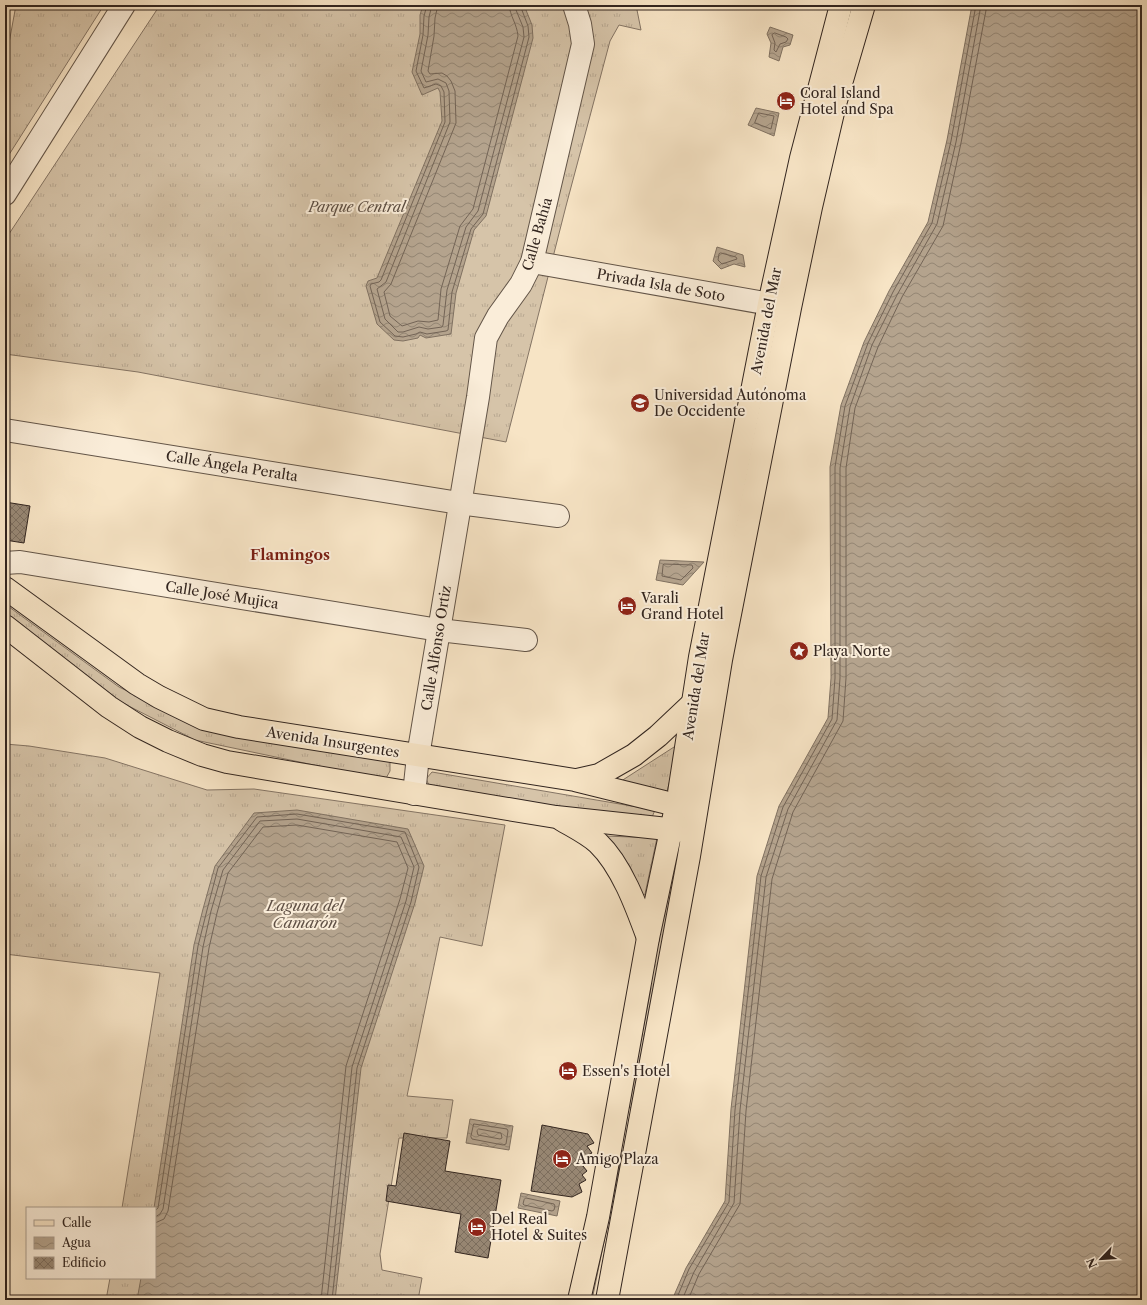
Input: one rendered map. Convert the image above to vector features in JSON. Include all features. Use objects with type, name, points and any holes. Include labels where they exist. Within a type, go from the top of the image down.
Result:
[{"type":"main road","name":"Avenida del Mar","points":[[607,1300],[666,987],[693,832],[779,306],[801,158],[841,5]]},
{"type":"main road","name":"Avenida del Mar","points":[[579,1300],[598,1217],[648,938],[679,793],[700,657],[713,592],[779,306],[811,206],[833,111],[864,5]]},
{"type":"main road","name":"Avenida Insurgentes","points":[[5,588],[137,684],[204,719],[239,727],[575,780],[676,805],[697,808]]},
{"type":"main road","points":[[5,626],[109,707],[140,727],[168,741],[202,755],[227,762],[556,817],[693,832]]},
{"type":"main road","points":[[575,780],[599,775],[634,755],[658,736],[694,702]]},
{"type":"main road","points":[[556,817],[584,833],[599,844],[611,859],[623,878],[636,905],[648,938]]},
{"type":"street","points":[[5,194],[124,5]]},
{"type":"street","name":"Calle Bahía","points":[[460,503],[478,397],[486,338],[498,316],[521,284],[532,262],[583,44],[580,24],[574,5]]},
{"type":"street","name":"Privada Isla de Soto","points":[[532,262],[779,306]]},
{"type":"street","name":"Calle Ángela Peralta","points":[[5,430],[460,503],[558,516]]},
{"type":"street","name":"Calle Alfonso Ortiz","points":[[414,794],[418,756],[460,503]]},
{"type":"street","name":"Calle José Mujica","points":[[5,563],[20,562],[439,630],[526,640]]},
{"type":"green space","points":[[16,5],[104,5],[5,161],[5,65]]},
{"type":"green space","name":"Parque Central","points":[[160,5],[636,5],[641,30],[619,25],[610,41],[506,442],[138,372],[5,354],[5,240]]},
{"type":"green space","points":[[5,604],[119,687],[196,724],[390,760],[390,771],[385,780],[195,740],[119,701],[5,621]]},
{"type":"green space","points":[[5,744],[29,746],[105,758],[207,790],[254,789],[505,825],[482,946],[440,937],[407,1096],[453,1100],[447,1138],[399,1138],[380,1254],[382,1270],[422,1278],[418,1300],[106,1300],[110,1279],[156,1279],[156,1207],[122,1207],[160,973],[5,954]]},
{"type":"green space","points":[[674,747],[677,753],[665,799],[615,785]]},
{"type":"green space","points":[[432,772],[655,810],[650,822],[431,789],[426,779]]},
{"type":"green space","points":[[605,836],[657,838],[645,894],[641,899]]},
{"type":"green space","points":[[673,852],[678,852],[680,854],[634,1106],[630,1108],[626,1106],[632,1086],[651,988],[650,985]]},
{"type":"green space","points":[[620,1151],[621,1159],[592,1300],[588,1300]]},
{"type":"water","points":[[423,5],[524,5],[532,25],[533,38],[486,216],[474,230],[456,293],[451,334],[426,338],[420,335],[418,338],[403,341],[394,340],[377,324],[366,286],[368,281],[377,278],[442,121],[440,92],[438,88],[422,95],[412,72],[420,34],[420,15]]},
{"type":"water","points":[[972,5],[1142,5],[1142,1300],[672,1300],[686,1268],[725,1201],[731,1109],[757,876],[779,806],[828,718],[831,678],[830,467],[841,405],[864,342],[889,291],[928,222],[947,140]]},
{"type":"water","points":[[770,27],[793,35],[790,45],[783,47],[779,61],[769,57],[771,43],[767,34]]},
{"type":"water","points":[[756,108],[779,113],[774,136],[748,125]]},
{"type":"water","points":[[717,247],[743,255],[745,267],[734,264],[721,269],[713,261]]},
{"type":"water","points":[[660,560],[704,562],[683,585],[656,580]]},
{"type":"water","name":"Laguna del Camarón","points":[[297,810],[408,829],[424,866],[415,903],[361,1068],[335,1300],[137,1300],[141,1279],[156,1279],[156,1207],[154,1207],[194,945],[215,866],[254,813]]},
{"type":"water","points":[[470,1119],[513,1126],[509,1150],[466,1143]]},
{"type":"water","points":[[521,1193],[560,1201],[557,1216],[518,1208]]},
{"type":"building","points":[[5,502],[30,506],[24,543],[5,540]]},
{"type":"building","name":"Amigo Plaza","points":[[542,1125],[588,1134],[594,1143],[587,1146],[592,1153],[586,1156],[589,1162],[583,1166],[587,1171],[582,1175],[586,1180],[579,1184],[582,1192],[572,1197],[531,1191]]},
{"type":"building","points":[[404,1133],[450,1141],[445,1171],[501,1180],[488,1258],[455,1252],[461,1214],[386,1201],[388,1185],[396,1186]]},
{"type":"place","name":"Coral Island Hotel and Spa","points":[[786,101]]},
{"type":"place","name":"Universidad Autónoma De Occidente","points":[[640,403]]},
{"type":"place","name":"Varali Grand Hotel","points":[[627,606]]},
{"type":"place","name":"Playa Norte","points":[[799,651]]},
{"type":"place","name":"Essen's Hotel","points":[[568,1071]]},
{"type":"place","name":"Amigo Plaza","points":[[562,1159]]},
{"type":"place","name":"Del Real Hotel & Suites","points":[[477,1227]]},
{"type":"district","name":"Flamingos","points":[[290,555]]}]
